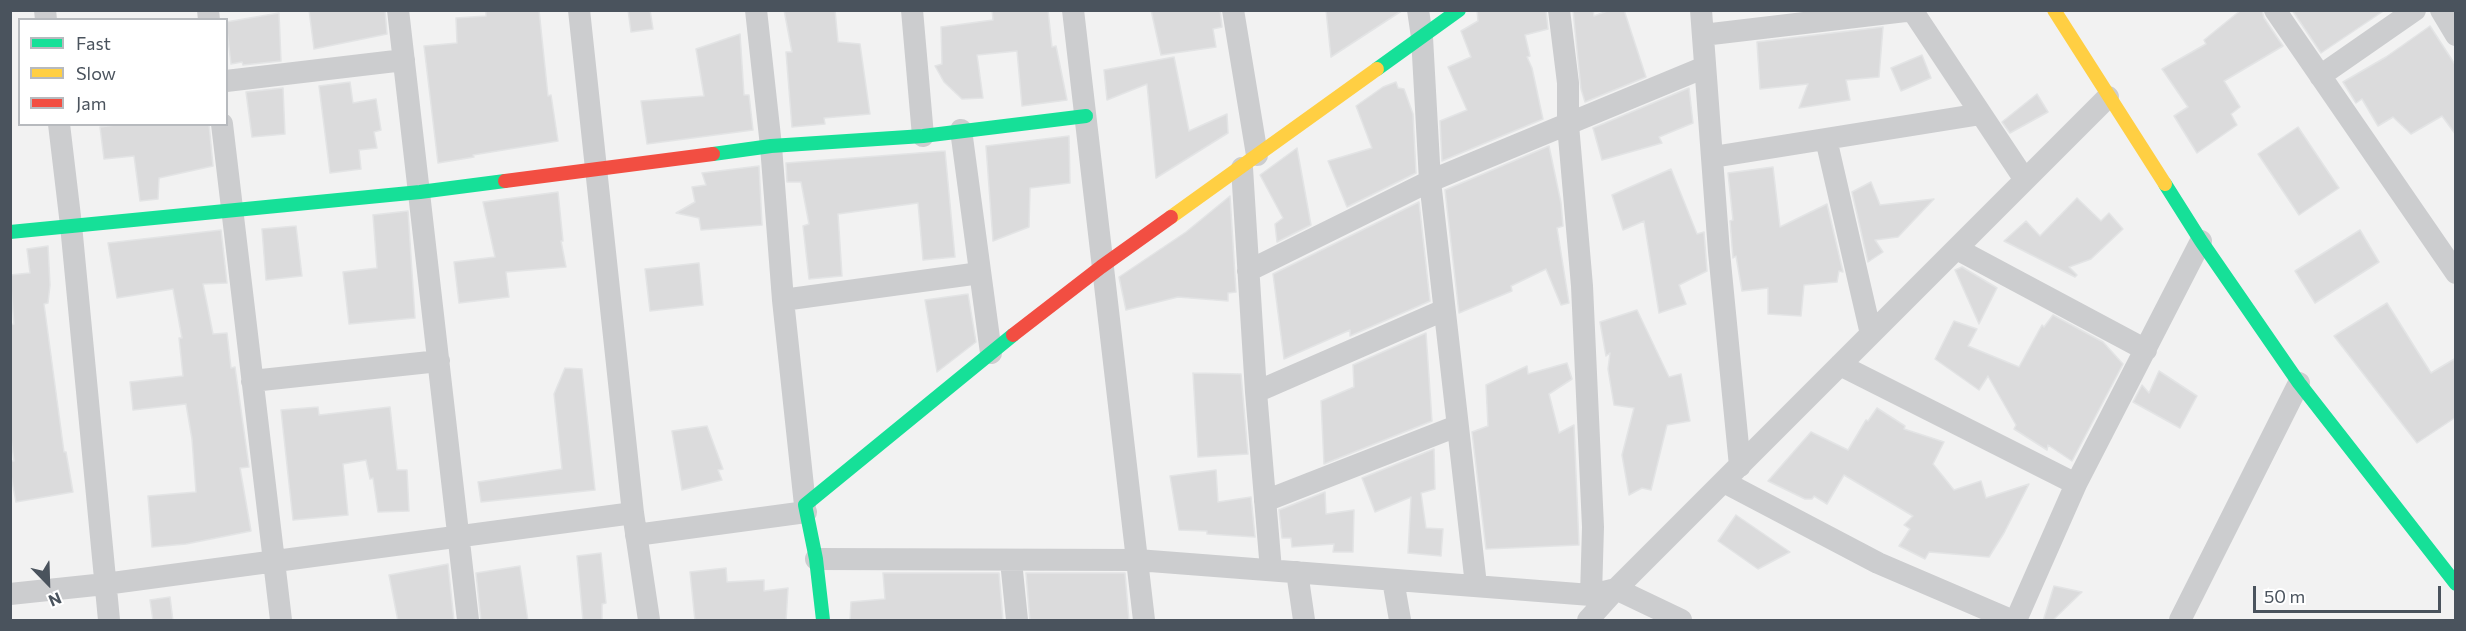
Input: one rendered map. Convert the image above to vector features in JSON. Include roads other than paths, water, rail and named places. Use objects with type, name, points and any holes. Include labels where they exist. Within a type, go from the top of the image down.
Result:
[{"type":"street","points":[[398,10],[468,621]]},
{"type":"street","points":[[579,10],[633,513],[649,621]]},
{"type":"street","points":[[756,10],[771,146],[783,300],[806,508],[816,559],[823,621]]},
{"type":"street","points":[[912,10],[923,136]]},
{"type":"street","points":[[1073,10],[1101,267],[1144,621]]},
{"type":"street","points":[[1233,10],[1250,162],[1248,271],[1271,570]]},
{"type":"street","points":[[1418,10],[1422,37],[1430,181],[1476,585]]},
{"type":"street","points":[[636,535],[806,508],[991,353],[1101,267],[1459,10]]},
{"type":"street","points":[[1559,10],[1568,83],[1568,125],[1585,343],[1593,527],[1591,595]]},
{"type":"street","points":[[1701,10],[1740,466]]},
{"type":"street","points":[[2054,10],[2201,241],[2299,383],[2454,577]]},
{"type":"street","points":[[2275,10],[2456,273]]},
{"type":"street","points":[[2320,76],[2415,10]]},
{"type":"street","points":[[2441,10],[2456,35]]},
{"type":"street","points":[[1703,35],[1913,11],[2025,180]]},
{"type":"street","points":[[228,81],[404,60]]},
{"type":"street","points":[[1248,271],[1430,181],[1705,67]]},
{"type":"street","points":[[1588,621],[1616,590],[2108,97]]},
{"type":"street","points":[[1713,157],[1981,114]]},
{"type":"street","points":[[10,232],[420,192],[771,146],[923,136],[1086,116]]},
{"type":"street","points":[[59,126],[71,225],[109,621]]},
{"type":"street","points":[[222,126],[281,621]]},
{"type":"street","points":[[961,130],[991,353]]},
{"type":"street","points":[[1826,139],[1871,334]]},
{"type":"street","points":[[2016,621],[2076,484],[2201,241]]},
{"type":"street","points":[[1957,249],[2146,350]]},
{"type":"street","points":[[783,300],[980,273]]},
{"type":"street","points":[[1256,392],[1444,310]]},
{"type":"street","points":[[252,381],[439,361]]},
{"type":"street","points":[[1840,366],[2076,484]]},
{"type":"street","points":[[2180,621],[2299,383]]},
{"type":"street","points":[[1265,501],[1457,426]]},
{"type":"street","points":[[1724,482],[1878,563],[2011,621]]},
{"type":"street","points":[[10,594],[105,584],[633,513]]},
{"type":"street","points":[[816,559],[1137,560],[1591,595],[1616,590],[1682,621]]},
{"type":"street","points":[[1011,561],[1017,621]]},
{"type":"street","points":[[1297,572],[1304,621]]},
{"type":"street","points":[[1394,580],[1400,621]]}]
